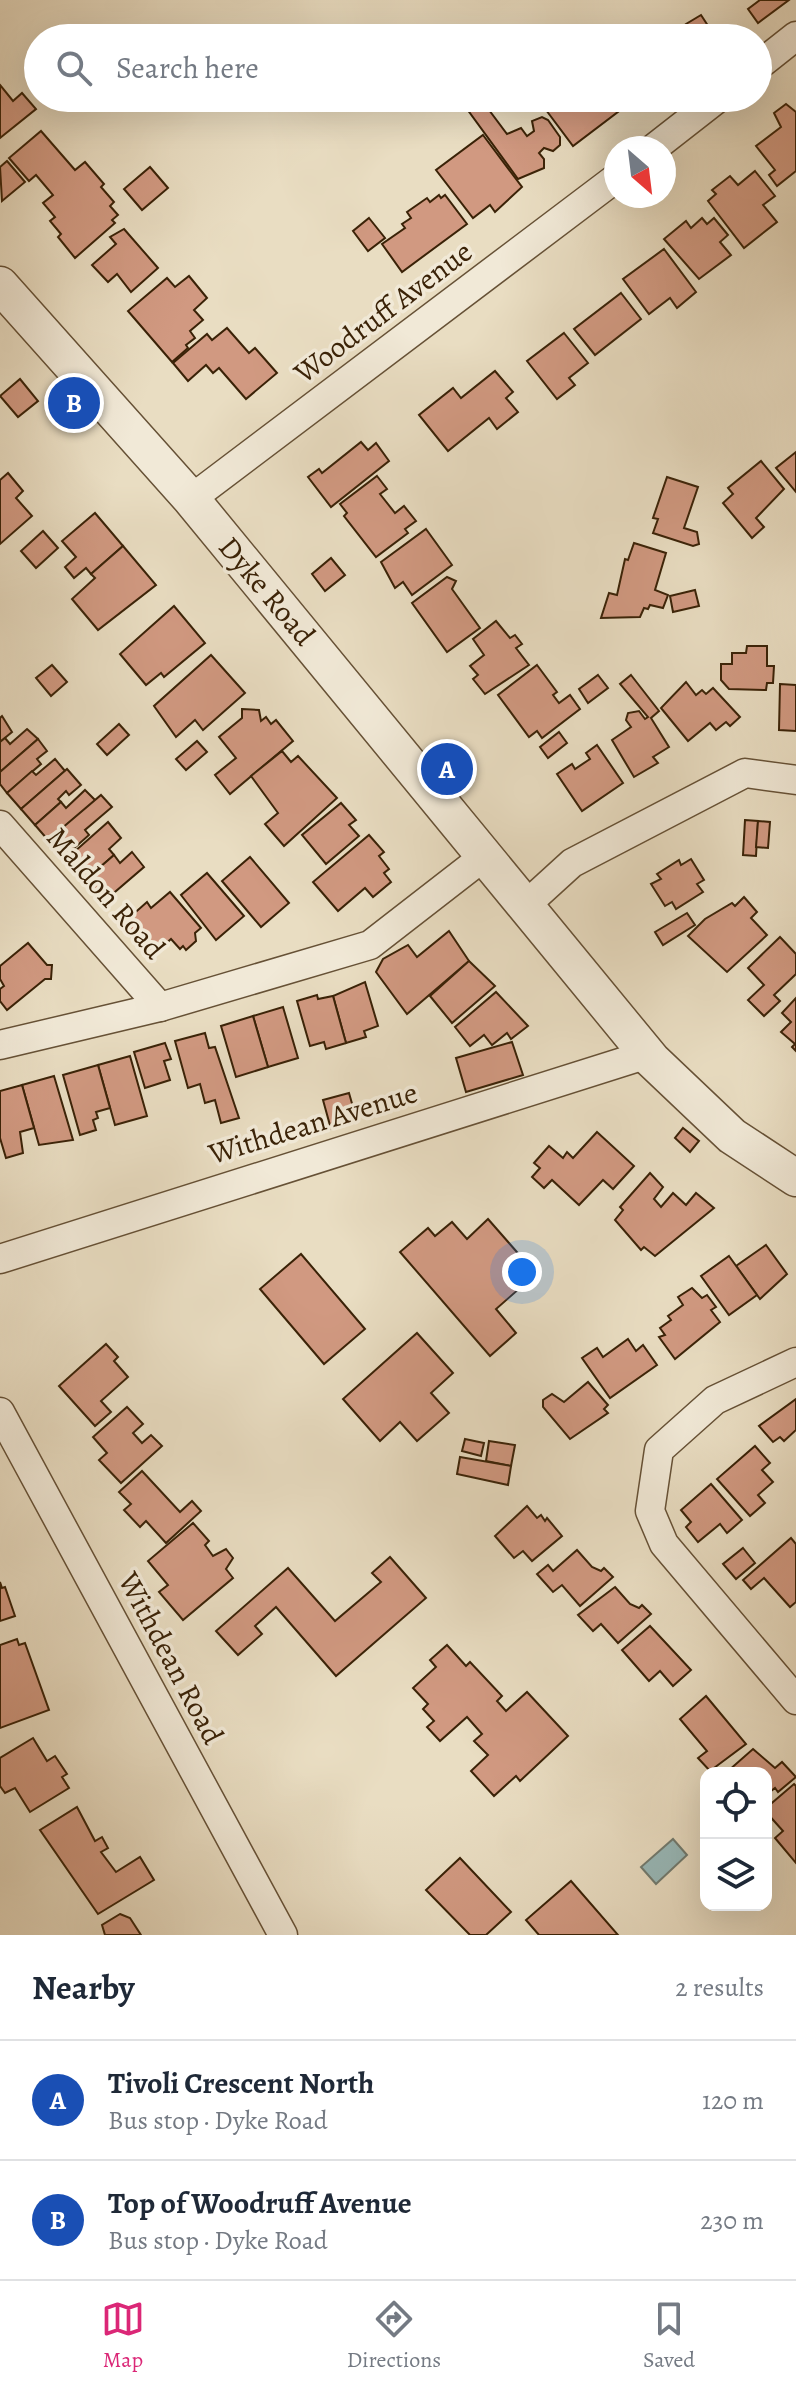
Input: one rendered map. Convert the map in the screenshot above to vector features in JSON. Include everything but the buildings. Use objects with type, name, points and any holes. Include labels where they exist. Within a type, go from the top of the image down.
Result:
[{"type":"street","points":[[772,55],[796,36]]},
{"type":"street","points":[[669,136],[700,112]]},
{"type":"street","name":"Woodruff Avenue","points":[[191,499],[604,187]]},
{"type":"street","name":"Dyke Road","points":[[0,285],[191,499],[648,1054],[732,1136],[796,1178]]},
{"type":"street","points":[[527,904],[572,863],[745,773],[796,780]]},
{"type":"street","name":"Maldon Road","points":[[0,825],[160,1007]]},
{"type":"street","points":[[0,1045],[160,1007],[370,945],[486,855]]},
{"type":"street","name":"Withdean Avenue","points":[[0,1259],[648,1054]]},
{"type":"street","points":[[796,1362],[715,1400],[659,1450],[650,1511],[664,1544],[796,1700]]},
{"type":"street","name":"Withdean Road","points":[[0,1412],[283,1935]]},
{"type":"water","points":[[673,1839],[687,1855],[656,1884],[641,1867]]},
{"type":"place","name":"Top of Woodruff Avenue","points":[[74,403]]},
{"type":"place","name":"Tivoli Crescent North","points":[[447,769]]}]
